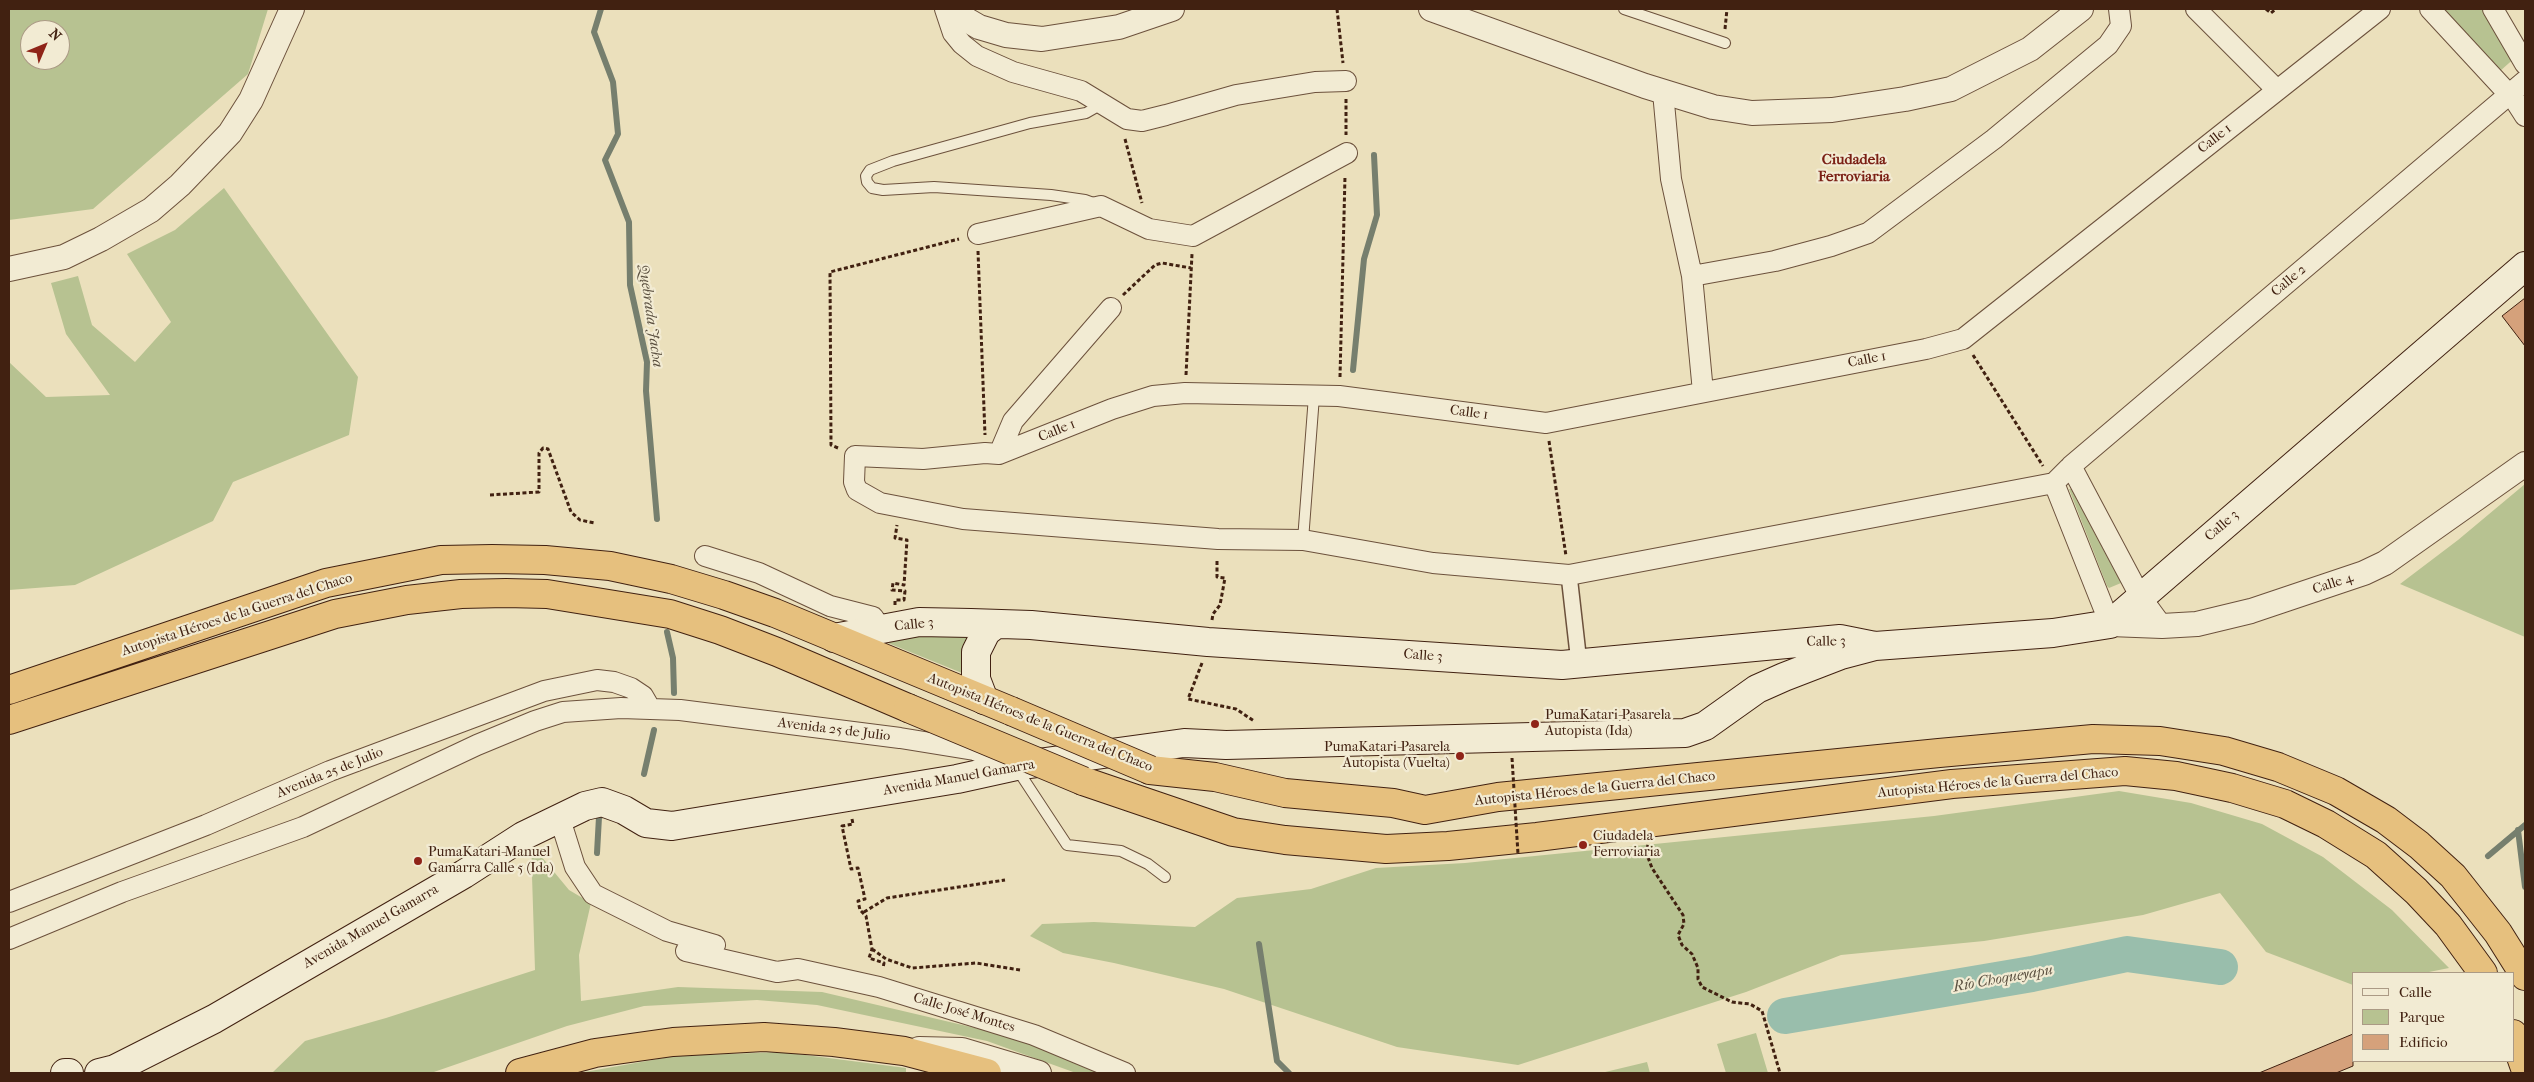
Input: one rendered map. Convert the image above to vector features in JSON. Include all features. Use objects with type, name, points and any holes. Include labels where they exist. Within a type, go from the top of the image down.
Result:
[{"type":"highway","name":"Autopista Héroes de la Guerra del Chaco","points":[[9,690],[326,583],[441,560],[545,560],[610,566],[670,579],[724,595],[834,638],[1150,770],[1215,777],[1285,794],[1393,803],[1425,810],[1498,797],[2092,739],[2178,744],[2224,751],[2278,767],[2336,791],[2386,820],[2419,845],[2453,876],[2498,932],[2525,976]]},
{"type":"highway","name":"Autopista Héroes de la Guerra del Chaco","points":[[9,720],[335,614],[407,600],[461,594],[548,594],[670,614],[720,630],[777,652],[1084,781],[1233,832],[1285,840],[1386,849],[1448,846],[1537,837],[1947,784],[2126,771],[2176,776],[2232,788],[2285,804],[2326,824],[2376,855],[2416,891],[2448,924],[2482,972]]},
{"type":"highway","points":[[520,1073],[595,1053],[674,1042],[764,1037],[834,1042],[904,1051],[987,1073]]},
{"type":"highway","points":[[2514,1037],[2525,1068]]},
{"type":"main road","name":"Calle 3","points":[[834,638],[920,622],[1031,626],[1208,642],[1562,665],[1840,639],[1875,646],[2053,634],[2110,624],[2140,596],[2525,266]]},
{"type":"main road","points":[[984,700],[976,679],[976,652],[986,632],[995,625]]},
{"type":"main road","name":"Avenida Manuel Gamarra","points":[[99,1073],[115,1069],[214,1019],[464,874],[523,836],[585,806],[602,802],[624,810],[646,823],[672,826],[957,780],[1016,766],[1184,743],[1226,745],[1685,733],[1705,726],[1757,690],[1784,677],[1841,655],[1875,646]]},
{"type":"street","points":[[9,269],[64,256],[101,239],[151,210],[180,185],[230,133],[251,100],[292,9]]},
{"type":"street","points":[[947,9],[979,27],[1006,35],[1042,39],[1119,27],[1172,9]]},
{"type":"street","points":[[947,9],[953,33],[962,44],[977,56],[1014,72],[1081,90],[1100,104],[1127,119],[1142,121],[1236,95],[1315,82],[1346,82]]},
{"type":"street","points":[[1431,9],[1663,92],[1713,107],[1752,113],[1832,110],[1905,99],[1951,89],[2030,49],[2081,9]]},
{"type":"street","points":[[1692,276],[1775,261],[1831,246],[1868,233],[1994,139],[2108,46],[2121,26],[2119,9]]},
{"type":"street","points":[[2196,9],[2277,90]]},
{"type":"street","name":"Calle 1","points":[[855,456],[923,459],[992,454],[1133,402],[1153,396],[1185,393],[1339,396],[1546,423],[1926,349],[1963,339],[2380,9]]},
{"type":"street","points":[[2430,9],[2509,94],[2525,116]]},
{"type":"street","points":[[2493,9],[2525,64]]},
{"type":"street","name":"Calle 2","points":[[2054,483],[2071,466],[2525,81]]},
{"type":"street","points":[[1663,92],[1671,179],[1692,276],[1703,392]]},
{"type":"street","points":[[978,234],[1100,206],[1149,230],[1193,236],[1347,153]]},
{"type":"street","points":[[992,454],[1013,421],[1111,308]]},
{"type":"street","points":[[855,456],[854,482],[856,490],[880,503],[963,519],[1218,539],[1302,540],[1433,563],[1569,575],[2054,483],[2110,624]]},
{"type":"street","name":"Calle 4","points":[[2110,624],[2162,626],[2197,624],[2251,610],[2364,573],[2385,563],[2525,464]]},
{"type":"street","points":[[2071,466],[2140,596],[2162,626]]},
{"type":"street","points":[[705,556],[758,573],[830,606],[873,617],[888,628]]},
{"type":"street","points":[[1569,575],[1579,663]]},
{"type":"street","name":"Avenida 25 de Julio","points":[[9,902],[206,825],[330,771],[544,691],[597,680],[614,682],[631,688],[643,696],[650,708]]},
{"type":"street","name":"Avenida 25 de Julio","points":[[9,939],[122,892],[302,826],[476,745],[535,721],[583,710],[650,708],[680,710],[900,738],[974,750],[1016,766]]},
{"type":"street","name":"Calle José Montes","points":[[560,819],[575,867],[592,894],[666,931],[798,969],[879,987],[1034,1035],[1125,1073]]},
{"type":"street","name":"Calle José Montes","points":[[686,951],[777,972],[798,969]]},
{"type":"street","points":[[877,1048],[962,1050],[1039,1073]]},
{"type":"lane","points":[[1624,9],[1725,42]]},
{"type":"lane","points":[[1100,104],[1086,113],[1030,123],[892,161],[870,170],[866,176],[867,182],[872,188],[883,190],[934,187],[1051,195],[1085,200],[1100,206]]},
{"type":"lane","points":[[1302,540],[1314,396]]},
{"type":"lane","points":[[1016,766],[1067,845],[1121,851],[1148,864],[1165,877]]},
{"type":"path","points":[[1337,9],[1346,82],[1347,153],[1339,396]]},
{"type":"path","points":[[2266,9],[2271,13],[2276,9]]},
{"type":"path","points":[[1124,133],[1149,230]]},
{"type":"path","points":[[855,456],[831,445],[830,272],[978,234],[992,454]]},
{"type":"path","points":[[1185,393],[1193,236]]},
{"type":"path","points":[[1111,308],[1136,281],[1155,265],[1162,263],[1191,268]]},
{"type":"path","points":[[1963,339],[2054,483]]},
{"type":"path","points":[[1546,423],[1569,575]]},
{"type":"path","points":[[490,495],[539,492],[539,454],[543,448],[548,448],[571,512],[580,520],[595,524]]},
{"type":"path","points":[[888,628],[895,600],[904,600],[905,591],[892,590],[893,583],[904,585],[908,540],[895,538],[897,524],[903,525]]},
{"type":"path","points":[[1212,622],[1213,614],[1220,606],[1225,578],[1217,577],[1218,539]]},
{"type":"path","points":[[1203,660],[1188,699],[1236,709],[1257,724]]},
{"type":"path","points":[[1512,758],[1518,854]]},
{"type":"path","points":[[851,811],[853,824],[842,826],[851,869],[858,868],[865,899],[858,901],[860,910],[864,912],[872,948],[869,958],[884,963],[879,987]]},
{"type":"path","points":[[1639,842],[1649,841],[1646,852],[1652,868],[1683,915],[1684,924],[1678,935],[1682,946],[1692,954],[1698,968],[1698,979],[1702,987],[1732,1002],[1750,1004],[1762,1011],[1780,1073]]},
{"type":"path","points":[[864,912],[887,898],[1005,880]]},
{"type":"path","points":[[872,948],[886,959],[912,968],[976,963],[1020,970]]},
{"type":"green space","points":[[9,9],[268,9],[248,74],[93,209],[9,220]]},
{"type":"green space","points":[[2443,9],[2483,9],[2518,55],[2499,72]]},
{"type":"green space","points":[[224,188],[358,377],[349,435],[233,482],[213,521],[75,585],[9,590],[9,362],[46,397],[110,395],[66,334],[51,283],[78,276],[92,325],[135,362],[171,322],[127,254],[175,230]]},
{"type":"green space","points":[[2525,484],[2525,637],[2400,584],[2458,540]]},
{"type":"green space","points":[[2069,489],[2071,489],[2121,583],[2109,588],[2107,586]]},
{"type":"green space","points":[[905,637],[970,637],[962,673],[888,643],[890,640]]},
{"type":"green space","points":[[2119,791],[2191,803],[2262,824],[2323,857],[2392,910],[2449,968],[2429,972],[2352,972],[2352,985],[2266,952],[2220,893],[2143,915],[1984,941],[1841,955],[1746,992],[1518,1065],[1397,1047],[1224,989],[1063,953],[1030,936],[1042,924],[1094,922],[1195,927],[1237,898],[1311,889],[1376,868],[1465,863],[1934,816]]},
{"type":"green space","points":[[531,844],[569,890],[591,903],[579,955],[581,1001],[678,987],[822,992],[1018,1038],[1102,1073],[1076,1073],[987,1041],[817,1005],[757,1000],[644,1006],[567,1026],[431,1073],[272,1073],[305,1041],[386,1018],[535,970]]},
{"type":"green space","points":[[1756,1033],[1768,1073],[1726,1073],[1717,1044]]},
{"type":"green space","points":[[782,1052],[906,1068],[906,1073],[579,1073],[675,1056]]},
{"type":"green space","points":[[1647,1062],[1650,1073],[1601,1073]]},
{"type":"building","points":[[2525,298],[2525,346],[2502,316]]},
{"type":"building","points":[[2352,1034],[2353,1066],[2336,1073],[2259,1073]]},
{"type":"waterway","name":"Quebrada Jacha","points":[[601,9],[594,32],[613,82],[618,134],[605,160],[629,222],[630,285],[647,362],[646,391],[657,519]]},
{"type":"waterway","points":[[1353,370],[1364,259],[1377,215],[1374,155]]},
{"type":"waterway","name":"Quebrada Jacha","points":[[667,632],[673,658],[674,693]]},
{"type":"waterway","name":"Quebrada Jacha","points":[[644,774],[654,730]]},
{"type":"waterway","name":"Quebrada Jacha","points":[[597,853],[599,817],[605,813]]},
{"type":"waterway","name":"Río Choqueyapu","points":[[2488,856],[2525,825]]},
{"type":"waterway","points":[[2518,830],[2525,887]]},
{"type":"waterway","points":[[1259,944],[1277,1061],[1289,1073]]},
{"type":"waterway","name":"Río Choqueyapu","points":[[1785,1016],[2032,974],[2127,954],[2220,967]]},
{"type":"place","name":"PumaKatari-Pasarela Autopista (Ida)","points":[[1535,724]]},
{"type":"place","name":"PumaKatari-Pasarela Autopista (Vuelta)","points":[[1460,756]]},
{"type":"place","name":"Ciudadela Ferroviaria","points":[[1583,845]]},
{"type":"place","name":"PumaKatari-Manuel Gamarra Calle 5 (Ida)","points":[[418,861]]},
{"type":"district","name":"Ciudadela Ferroviaria","points":[[1854,168]]}]
